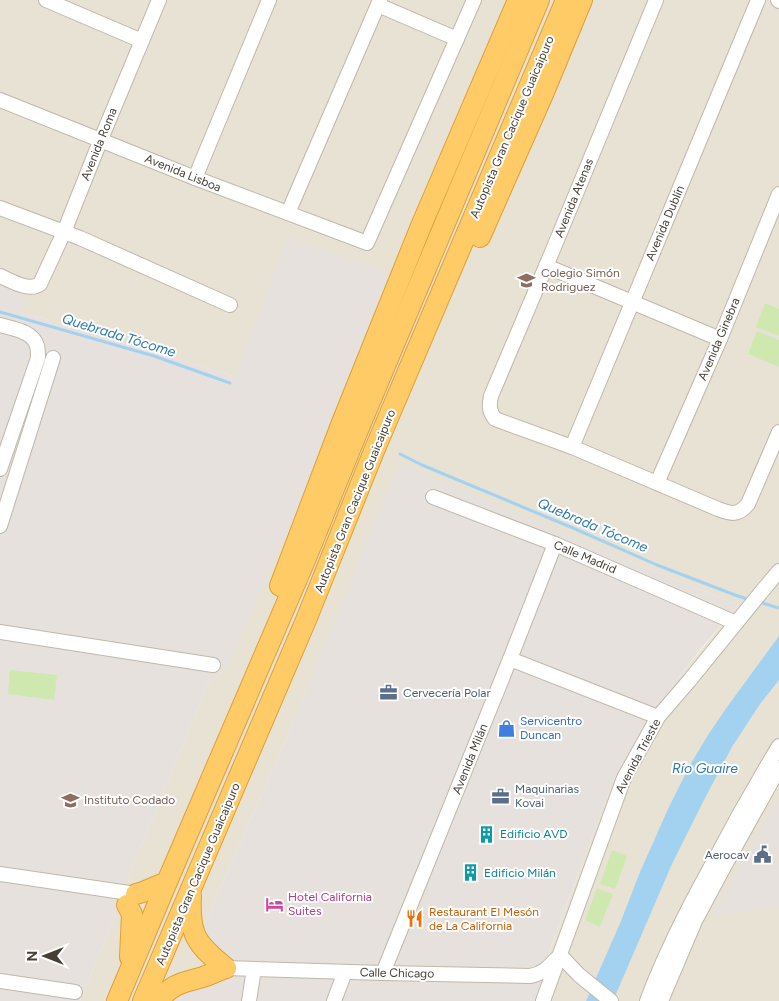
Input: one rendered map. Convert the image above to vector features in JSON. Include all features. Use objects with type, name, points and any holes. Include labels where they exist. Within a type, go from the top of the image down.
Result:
[{"type":"highway","points":[[421,226],[448,149],[510,0]]},
{"type":"highway","points":[[240,715],[262,634],[341,425],[421,226],[518,0]]},
{"type":"highway","name":"Autopista Gran Cacique Guaicaipuro","points":[[120,995],[240,715],[278,620],[306,558],[539,0]]},
{"type":"highway","name":"Autopista Gran Cacique Guaicaipuro","points":[[143,1001],[306,620],[374,451],[566,0]]},
{"type":"highway","points":[[374,451],[392,434],[544,92],[582,0]]},
{"type":"highway","points":[[120,995],[131,955],[131,899],[167,882]]},
{"type":"highway","points":[[191,889],[190,911],[193,931],[197,940],[211,956],[226,968]]},
{"type":"highway","points":[[158,1001],[165,992],[180,983],[226,968]]},
{"type":"street","points":[[46,0],[142,40]]},
{"type":"street","name":"Avenida Roma","points":[[0,276],[29,287],[40,284],[64,232],[159,0]]},
{"type":"street","points":[[195,178],[269,0]]},
{"type":"street","points":[[288,214],[379,3],[457,39],[474,0]]},
{"type":"street","name":"Avenida Atenas","points":[[572,446],[495,419],[490,412],[490,396],[656,0]]},
{"type":"street","name":"Avenida Dublín","points":[[572,446],[758,0]]},
{"type":"street","name":"Avenida Lisboa","points":[[0,100],[195,178],[367,243],[457,39]]},
{"type":"street","name":"Avenida Ginebra","points":[[657,484],[779,194]]},
{"type":"street","points":[[0,208],[64,232],[230,305]]},
{"type":"street","points":[[546,266],[720,338]]},
{"type":"street","points":[[0,324],[22,331],[33,337],[38,347],[38,358],[0,468]]},
{"type":"street","points":[[0,526],[54,358]]},
{"type":"street","points":[[572,446],[657,484],[733,514],[743,510],[748,504],[779,432]]},
{"type":"street","name":"Calle Madrid","points":[[433,497],[554,544],[736,623]]},
{"type":"street","name":"Avenida Milán","points":[[383,973],[510,659],[554,544]]},
{"type":"street","name":"Avenida Trieste","points":[[542,1001],[624,778],[658,717],[779,571]]},
{"type":"street","points":[[0,632],[213,665]]},
{"type":"street","points":[[510,659],[658,717]]},
{"type":"street","points":[[646,1001],[684,914],[748,796],[779,746]]},
{"type":"street","points":[[661,1001],[695,921],[724,865],[779,768]]},
{"type":"street","points":[[0,874],[131,899]]},
{"type":"street","points":[[0,881],[114,900],[131,899]]},
{"type":"street","points":[[560,955],[579,975],[610,1001]]},
{"type":"street","name":"Calle Chicago","points":[[226,968],[530,976],[542,973],[560,955]]},
{"type":"street","points":[[250,1001],[254,969]]},
{"type":"street","points":[[334,1001],[345,972]]},
{"type":"street","points":[[0,981],[75,992]]},
{"type":"shaded area","points":[[0,0],[779,0],[779,1001],[544,1001],[541,974],[606,800],[624,764],[675,682],[738,605],[630,561],[384,502],[287,737],[204,925],[218,955],[182,995],[179,1001],[80,1001],[114,919],[125,885],[209,682],[227,668],[240,369],[236,377],[22,312],[0,283]]},
{"type":"shaded area","points":[[287,237],[392,273],[306,489],[227,668],[209,682],[125,885],[114,919],[80,1001],[0,1001],[0,283],[26,293],[22,312],[236,377]]},
{"type":"shaded area","points":[[399,463],[738,605],[675,682],[641,734],[606,800],[541,973],[553,978],[544,1001],[179,1001],[185,991],[218,955],[203,930],[204,925],[287,737]]},
{"type":"shaded area","name":"Aerocav","points":[[779,797],[779,906],[712,916],[775,804]]},
{"type":"green space","points":[[765,303],[779,309],[779,336],[756,327]]},
{"type":"green space","points":[[757,331],[779,340],[779,367],[748,354]]},
{"type":"green space","points":[[10,670],[57,675],[54,700],[8,694]]},
{"type":"green space","points":[[612,850],[627,856],[615,889],[600,884]]},
{"type":"green space","points":[[597,888],[613,894],[600,927],[585,920]]},
{"type":"water","name":"Río Guaire","points":[[779,636],[779,680],[760,704],[732,747],[704,800],[672,864],[613,1001],[586,1001],[640,872],[690,765],[727,707]]},
{"type":"waterway","name":"Quebrada Tócome","points":[[0,312],[154,356],[230,383]]},
{"type":"waterway","name":"Quebrada Tócome","points":[[400,454],[657,565],[750,600]]},
{"type":"waterway","name":"Quebrada Tócome","points":[[759,602],[779,608]]},
{"type":"place","name":"Colegio Simón Rodriguez","points":[[527,280]]},
{"type":"place","name":"Cervecería Polar","points":[[389,693]]},
{"type":"place","name":"Servicentro Duncan","points":[[506,728]]},
{"type":"place","name":"Maquinarias Kovai","points":[[501,796]]},
{"type":"place","name":"Instituto Codado","points":[[70,800]]},
{"type":"place","name":"Edificio AVD","points":[[486,834]]},
{"type":"place","name":"Aerocav","points":[[763,855]]},
{"type":"place","name":"Edificio Milán","points":[[470,873]]},
{"type":"place","name":"Hotel California Suites","points":[[274,904]]},
{"type":"place","name":"Restaurant El Mesón de La California","points":[[415,919]]}]
